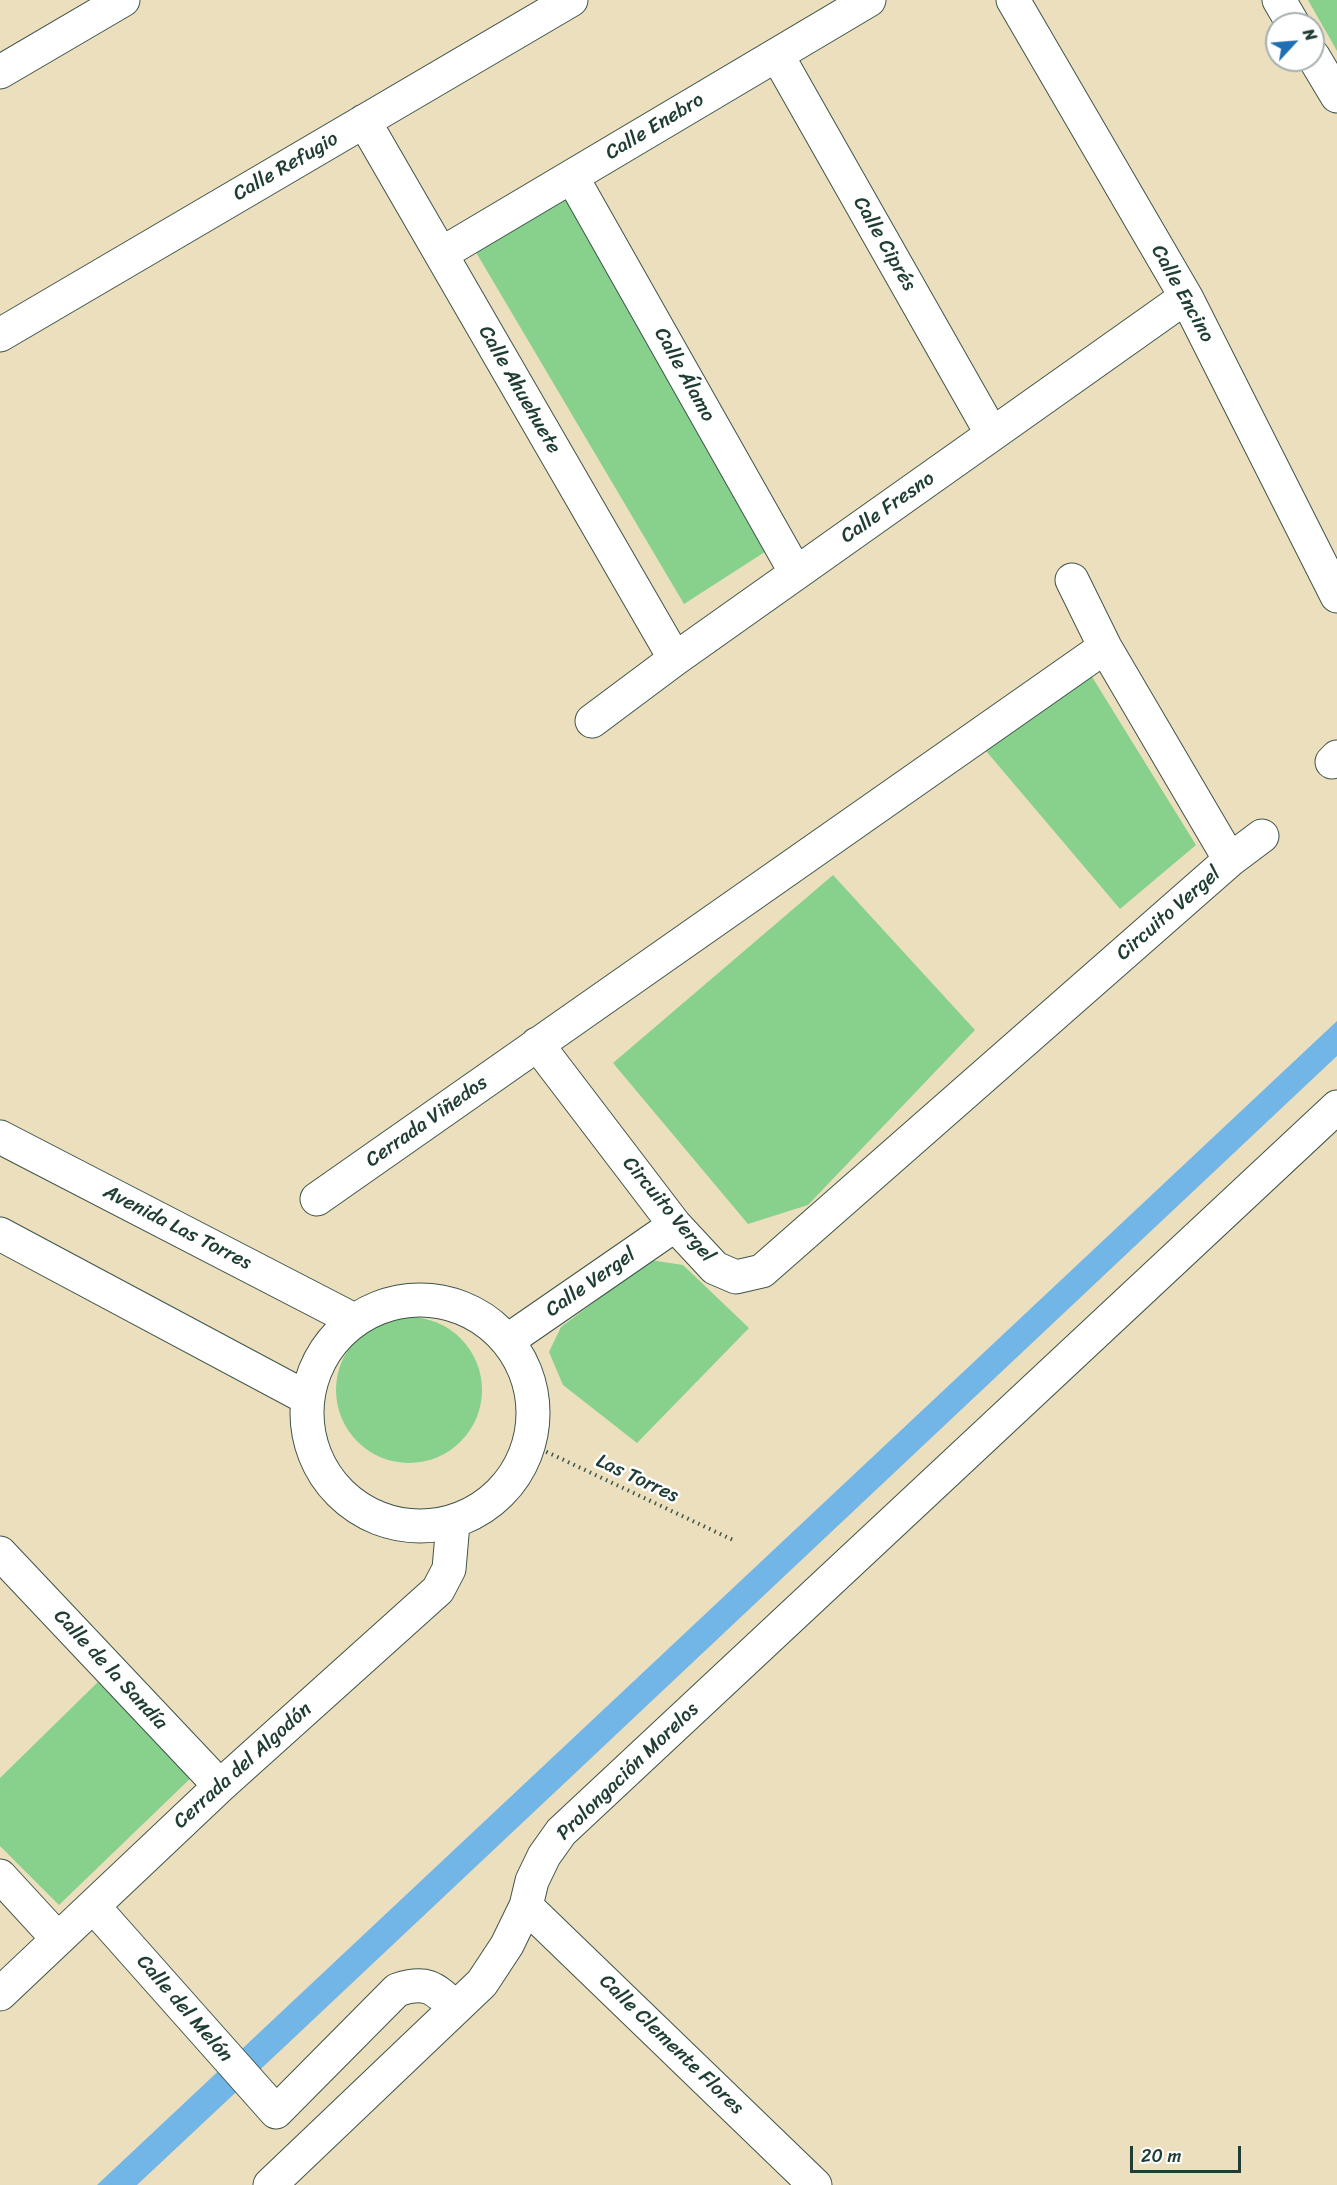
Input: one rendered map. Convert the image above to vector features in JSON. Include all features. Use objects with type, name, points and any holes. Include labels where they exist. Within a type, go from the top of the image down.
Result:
[{"type":"street","points":[[0,72],[123,0]]},
{"type":"street","name":"Calle Refugio","points":[[0,335],[571,0]]},
{"type":"street","name":"Calle Enebro","points":[[441,254],[869,0]]},
{"type":"street","name":"Calle Encino","points":[[1013,0],[1186,297],[1337,596]]},
{"type":"street","name":"Calle Ciprés","points":[[777,55],[992,434]]},
{"type":"street","points":[[1323,72],[1337,96]]},
{"type":"street","name":"Calle Ahuehuete","points":[[364,121],[675,659]]},
{"type":"street","name":"Calle Álamo","points":[[572,177],[796,573]]},
{"type":"street","name":"Calle Fresno","points":[[592,721],[675,659],[1186,297]]},
{"type":"street","name":"Circuito Vergel","points":[[537,1044],[675,1225],[715,1268],[736,1277],[762,1271],[1230,860],[1105,647],[1072,580]]},
{"type":"street","points":[[537,1044],[1105,647]]},
{"type":"street","points":[[1230,860],[1262,836]]},
{"type":"street","name":"Cerrada Viñedos","points":[[317,1199],[537,1044]]},
{"type":"street","name":"Prolongación Morelos","points":[[270,2185],[482,1983],[507,1945],[526,1906],[532,1881],[544,1856],[561,1832],[1337,1107]]},
{"type":"street","name":"Avenida Las Torres","points":[[0,1137],[354,1320]]},
{"type":"street","name":"Calle Vergel","points":[[507,1341],[675,1225]]},
{"type":"street","points":[[0,1234],[307,1398]]},
{"type":"street","points":[[418,1299],[452,1304],[482,1318],[507,1341],[526,1373],[533,1408],[530,1444],[513,1479],[487,1506],[453,1523],[416,1528],[379,1520],[346,1501],[322,1472],[308,1436],[307,1398],[315,1368],[331,1341],[354,1320],[384,1305],[418,1299]]},
{"type":"street","name":"Cerrada del Algodón","points":[[0,1994],[220,1786],[438,1590],[449,1569],[453,1523]]},
{"type":"street","name":"Calle de la Sandía","points":[[0,1553],[220,1786]]},
{"type":"street","points":[[0,1876],[58,1939]]},
{"type":"street","name":"Calle del Melón","points":[[93,1906],[270,2106],[397,1990],[415,1984],[433,1988],[456,2008]]},
{"type":"street","name":"Calle Clemente Flores","points":[[526,1906],[815,2185]]},
{"type":"path","name":"Las Torres","points":[[530,1444],[732,1540]]},
{"type":"green space","points":[[1308,0],[1337,0],[1337,51],[1325,30],[1325,12],[1315,12]]},
{"type":"green space","points":[[567,196],[771,548],[684,604],[474,249]]},
{"type":"green space","points":[[1089,672],[1196,845],[1120,909],[981,745]]},
{"type":"green space","points":[[833,875],[975,1030],[808,1205],[748,1224],[613,1063]]},
{"type":"green space","points":[[650,1260],[683,1265],[749,1328],[637,1443],[563,1385],[549,1352],[561,1327]]},
{"type":"green space","points":[[409,1317],[437,1323],[460,1339],[476,1362],[482,1390],[476,1418],[460,1441],[437,1457],[409,1463],[381,1457],[358,1441],[342,1418],[336,1390],[342,1362],[358,1339],[381,1323]]},
{"type":"green space","points":[[102,1678],[196,1773],[59,1905],[0,1846],[0,1778]]},
{"type":"water","points":[[1337,1021],[1337,1056],[281,2050],[137,2185],[97,2185]]}]
